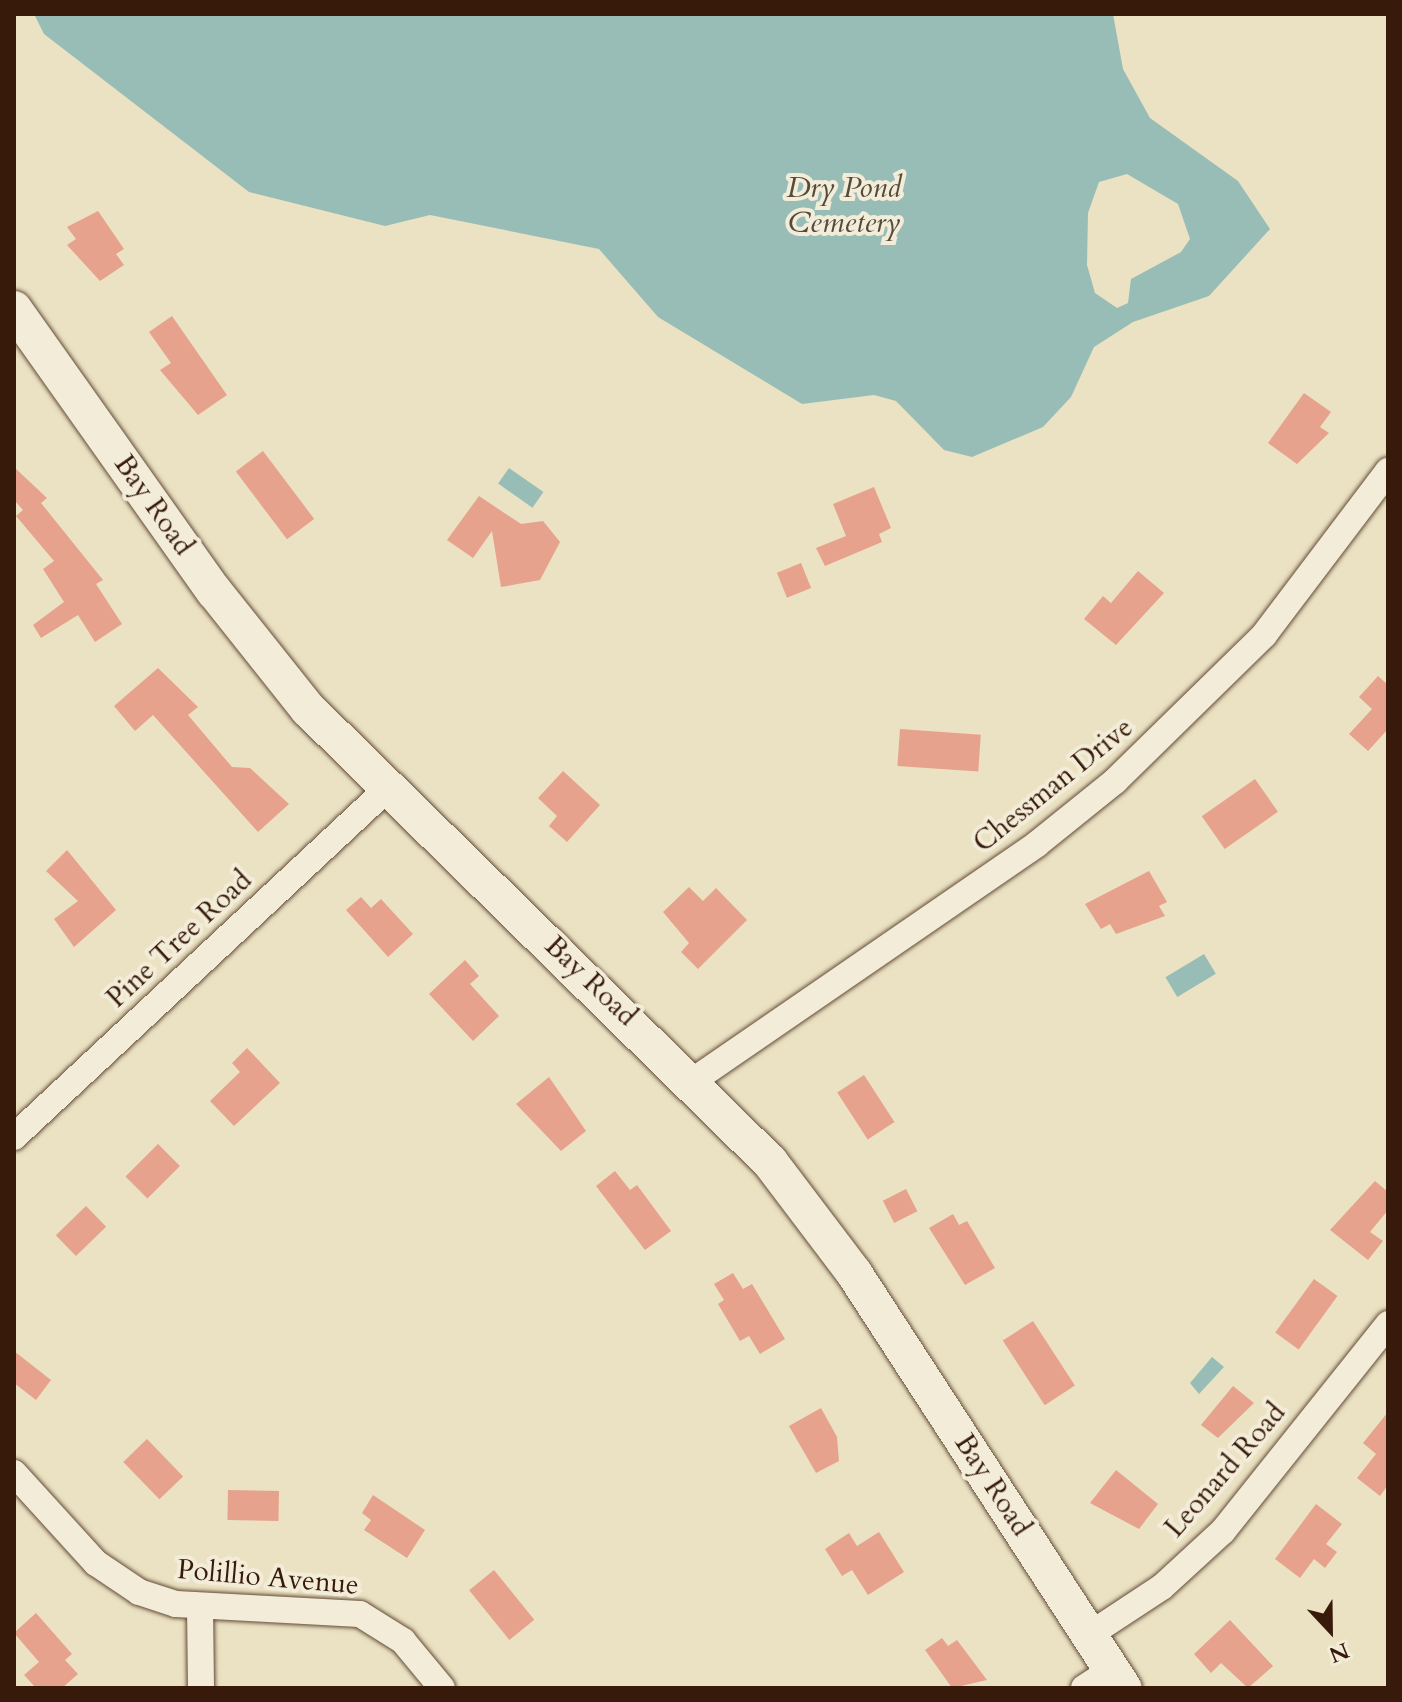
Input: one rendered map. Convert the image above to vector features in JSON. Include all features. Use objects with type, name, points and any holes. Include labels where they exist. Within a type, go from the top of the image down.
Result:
[{"type":"main road","name":"Bay Road","points":[[14,309],[267,661],[388,788],[694,1080],[828,1237],[1089,1635],[1107,1682]]},
{"type":"street","name":"Chessman Drive","points":[[694,1080],[1037,844],[1115,781],[1264,635],[1388,471]]},
{"type":"street","name":"Pine Tree Road","points":[[14,1137],[388,788]]},
{"type":"street","name":"Leonard Road","points":[[1089,1635],[1162,1587],[1223,1531],[1388,1324]]},
{"type":"street","name":"Polillio Avenue","points":[[14,1473],[109,1574],[158,1600],[200,1606],[360,1614],[403,1641],[442,1688]]},
{"type":"street","points":[[200,1606],[201,1688]]},
{"type":"water","name":"Dry Pond Cemetery","points":[[34,14],[1113,14],[1123,69],[1150,118],[1238,181],[1270,229],[1209,296],[1133,322],[1094,347],[1071,397],[1043,427],[972,457],[944,450],[896,401],[874,395],[802,404],[658,317],[599,249],[430,215],[385,226],[249,192],[44,34]],"holes":[[[1127,174],[1178,204],[1190,239],[1181,252],[1131,279],[1128,303],[1117,308],[1095,293],[1087,265],[1088,213],[1099,182]]]},
{"type":"water","points":[[509,468],[543,492],[533,508],[498,484]]},
{"type":"water","points":[[1204,954],[1216,974],[1177,997],[1165,977]]},
{"type":"water","points":[[1212,1357],[1224,1367],[1199,1394],[1190,1383]]},
{"type":"building","points":[[98,211],[124,249],[116,254],[124,265],[100,281],[67,245],[76,239],[67,227]]},
{"type":"building","points":[[172,316],[227,395],[198,415],[160,370],[171,363],[149,332]]},
{"type":"building","points":[[1304,393],[1331,412],[1320,427],[1329,433],[1297,464],[1268,443]]},
{"type":"building","points":[[263,451],[314,519],[287,539],[236,471]]},
{"type":"building","points":[[14,467],[47,498],[41,503],[103,580],[96,584],[122,624],[95,642],[78,615],[41,638],[33,625],[64,602],[43,569],[54,561],[16,516],[23,510],[14,500]]},
{"type":"building","points":[[874,487],[891,528],[879,534],[882,542],[825,566],[816,548],[846,536],[833,504]]},
{"type":"building","points":[[479,496],[521,524],[543,521],[560,542],[540,580],[501,587],[492,531],[473,558],[447,540]]},
{"type":"building","points":[[801,563],[811,588],[787,598],[777,573]]},
{"type":"building","points":[[1138,571],[1164,593],[1116,645],[1084,619],[1103,596],[1111,603]]},
{"type":"building","points":[[158,668],[198,707],[188,715],[232,767],[250,768],[289,804],[258,832],[153,715],[135,731],[114,706]]},
{"type":"building","points":[[1378,676],[1388,685],[1388,729],[1368,751],[1349,734],[1372,709],[1359,697]]},
{"type":"building","points":[[900,729],[981,735],[978,772],[897,766]]},
{"type":"building","points":[[563,771],[600,805],[567,842],[549,826],[557,816],[538,798]]},
{"type":"building","points":[[1255,779],[1278,812],[1225,849],[1202,816]]},
{"type":"building","points":[[67,850],[116,910],[74,947],[54,919],[78,901],[46,871]]},
{"type":"building","points":[[1149,871],[1167,902],[1159,906],[1165,916],[1116,934],[1110,924],[1101,929],[1085,904]]},
{"type":"building","points":[[689,887],[703,901],[716,888],[747,920],[698,969],[681,952],[689,943],[663,912]]},
{"type":"building","points":[[361,897],[371,908],[381,899],[413,934],[388,957],[346,910]]},
{"type":"building","points":[[465,960],[479,976],[470,984],[499,1016],[473,1041],[429,994]]},
{"type":"building","points":[[247,1048],[280,1083],[234,1126],[210,1101],[240,1072],[232,1063]]},
{"type":"building","points":[[864,1075],[894,1122],[868,1139],[837,1092]]},
{"type":"building","points":[[549,1077],[586,1131],[561,1151],[516,1104]]},
{"type":"building","points":[[158,1144],[180,1166],[147,1198],[125,1177]]},
{"type":"building","points":[[615,1171],[630,1190],[637,1185],[671,1231],[645,1250],[596,1186]]},
{"type":"building","points":[[1375,1181],[1388,1192],[1388,1210],[1370,1232],[1383,1241],[1368,1260],[1330,1230]]},
{"type":"building","points":[[906,1189],[917,1211],[894,1223],[883,1201]]},
{"type":"building","points":[[86,1206],[106,1227],[76,1256],[56,1235]]},
{"type":"building","points":[[953,1214],[959,1225],[967,1221],[995,1268],[965,1285],[929,1228]]},
{"type":"building","points":[[733,1273],[743,1289],[752,1284],[785,1339],[760,1354],[749,1336],[740,1341],[718,1304],[724,1300],[714,1284]]},
{"type":"building","points":[[1314,1279],[1337,1296],[1299,1349],[1275,1332]]},
{"type":"building","points":[[1033,1321],[1075,1386],[1045,1405],[1003,1341]]},
{"type":"building","points":[[14,1351],[51,1380],[36,1400],[14,1383]]},
{"type":"building","points":[[1233,1386],[1254,1403],[1218,1438],[1201,1425]]},
{"type":"building","points":[[821,1408],[837,1437],[839,1461],[816,1473],[789,1426]]},
{"type":"building","points":[[1388,1412],[1388,1485],[1380,1496],[1357,1478],[1376,1454],[1363,1443]]},
{"type":"building","points":[[147,1439],[183,1476],[159,1499],[123,1462]]},
{"type":"building","points":[[1116,1470],[1158,1504],[1139,1529],[1090,1503]]},
{"type":"building","points":[[228,1490],[279,1491],[278,1521],[227,1520]]},
{"type":"building","points":[[373,1495],[425,1530],[407,1558],[364,1530],[371,1520],[362,1513]]},
{"type":"building","points":[[1316,1504],[1342,1524],[1326,1544],[1337,1552],[1325,1568],[1314,1559],[1300,1578],[1275,1559]]},
{"type":"building","points":[[879,1532],[904,1572],[868,1595],[852,1570],[842,1576],[825,1549],[849,1533],[857,1546]]},
{"type":"building","points":[[494,1570],[534,1620],[509,1640],[469,1590]]},
{"type":"building","points":[[36,1613],[72,1654],[65,1660],[78,1674],[62,1688],[36,1688],[24,1675],[39,1662],[14,1633]]},
{"type":"building","points":[[1230,1620],[1273,1666],[1248,1688],[1221,1663],[1211,1673],[1194,1654]]},
{"type":"building","points":[[942,1638],[948,1646],[957,1640],[987,1680],[952,1688],[925,1650]]}]
